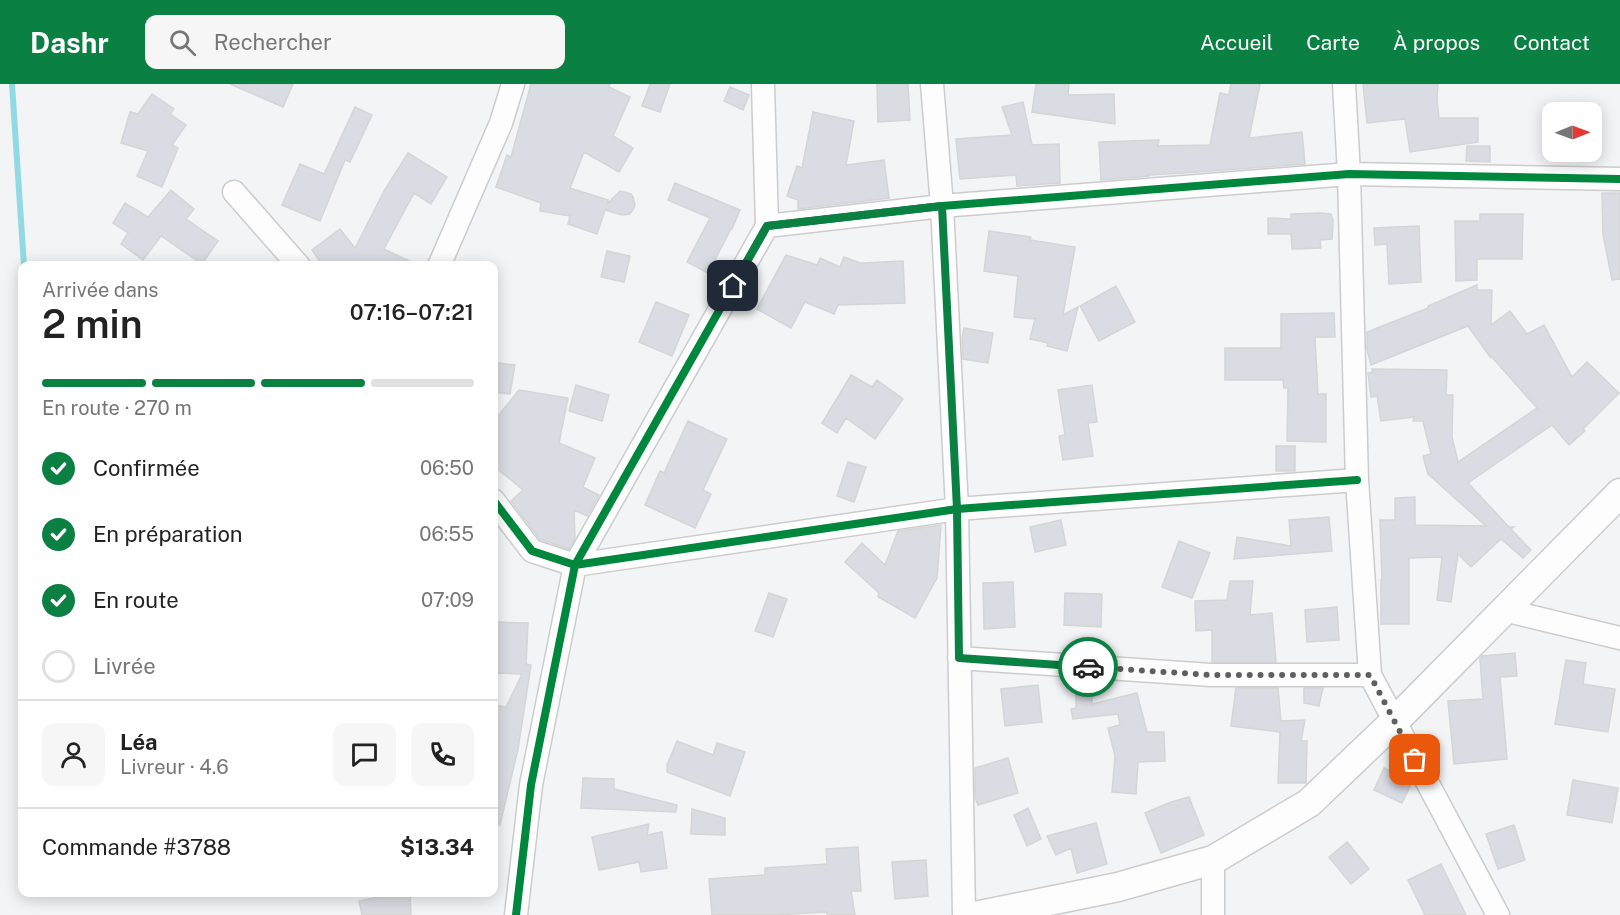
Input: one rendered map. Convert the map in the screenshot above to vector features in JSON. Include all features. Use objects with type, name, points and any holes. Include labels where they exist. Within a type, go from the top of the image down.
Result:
[{"type":"street","points":[[441,261],[501,123],[513,84]]},
{"type":"street","points":[[516,915],[531,785],[576,565],[767,226],[763,84]]},
{"type":"street","points":[[932,84],[942,206],[957,509],[964,915]]},
{"type":"street","points":[[1344,84],[1349,174],[1357,480],[1370,675],[1498,915]]},
{"type":"street","points":[[767,226],[942,206],[1349,174],[1620,179]]},
{"type":"street","points":[[234,192],[295,261]]},
{"type":"street","points":[[498,506],[532,551],[576,565],[957,509],[1357,480]]},
{"type":"street","points":[[980,915],[1118,887],[1213,860],[1309,803],[1395,721],[1620,493]]},
{"type":"street","points":[[1504,610],[1620,638]]},
{"type":"street","points":[[959,658],[1211,675],[1370,675]]},
{"type":"street","points":[[1213,860],[1213,915]]},
{"type":"building","points":[[230,84],[293,84],[283,107]]},
{"type":"building","points":[[531,84],[610,84],[609,87],[630,97],[613,136],[633,148],[619,172],[584,152],[570,188],[608,200],[607,204],[620,191],[631,194],[633,197],[635,205],[630,214],[622,215],[605,210],[597,234],[568,224],[570,216],[540,211],[541,203],[496,187],[507,155],[511,157]]},
{"type":"building","points":[[650,84],[670,84],[660,112],[642,106]]},
{"type":"building","points":[[877,84],[908,84],[910,120],[878,122]]},
{"type":"building","points":[[1036,84],[1069,84],[1068,95],[1114,94],[1115,124],[1032,112]]},
{"type":"building","points":[[1231,84],[1260,84],[1249,138],[1302,132],[1305,164],[1101,180],[1099,142],[1159,140],[1158,146],[1210,145],[1220,93],[1229,95]]},
{"type":"building","points":[[1363,84],[1438,84],[1439,118],[1478,118],[1478,142],[1410,152],[1405,119],[1367,123]]},
{"type":"building","points":[[730,87],[749,95],[743,110],[724,101]]},
{"type":"building","points":[[152,94],[174,109],[170,114],[186,125],[172,145],[178,148],[162,187],[137,176],[148,151],[121,143],[130,112],[138,114]]},
{"type":"building","points":[[1023,102],[1032,145],[1059,144],[1060,183],[1017,186],[1016,175],[960,179],[956,139],[1012,135],[1002,107]]},
{"type":"building","points":[[355,107],[372,115],[350,162],[345,160],[320,221],[282,205],[300,164],[324,174]]},
{"type":"building","points":[[813,112],[854,121],[846,165],[884,160],[889,198],[798,209],[798,200],[787,196],[797,166],[802,168]]},
{"type":"building","points":[[1467,146],[1490,146],[1490,162],[1466,161]]},
{"type":"building","points":[[408,153],[447,177],[431,204],[414,193],[384,249],[409,261],[320,261],[312,250],[340,229],[355,248],[384,191]]},
{"type":"building","points":[[675,183],[740,210],[708,273],[687,262],[710,218],[668,200]]},
{"type":"building","points":[[171,190],[194,209],[186,219],[218,241],[204,261],[198,261],[161,236],[143,260],[121,244],[128,233],[113,223],[125,203],[148,217]]},
{"type":"building","points":[[1602,193],[1620,193],[1620,279],[1612,280],[1603,234]]},
{"type":"building","points":[[1291,214],[1331,214],[1333,221],[1332,239],[1320,240],[1321,248],[1292,249],[1291,234],[1268,234],[1268,218],[1291,219]]},
{"type":"building","points":[[1480,214],[1523,214],[1522,259],[1477,259],[1477,280],[1456,281],[1455,221],[1480,221]]},
{"type":"building","points":[[1419,226],[1421,282],[1389,284],[1387,244],[1375,245],[1374,228]]},
{"type":"building","points":[[989,231],[1075,247],[1063,315],[1078,307],[1067,351],[1030,339],[1035,319],[1014,317],[1018,276],[984,271]]},
{"type":"building","points":[[607,251],[630,256],[624,282],[601,277]]},
{"type":"building","points":[[786,255],[817,265],[820,258],[840,267],[844,257],[863,264],[903,261],[905,303],[838,305],[834,314],[805,302],[791,328],[757,309]]},
{"type":"building","points":[[1477,285],[1477,290],[1492,290],[1491,325],[1510,311],[1527,334],[1544,325],[1572,377],[1587,362],[1619,393],[1583,429],[1585,431],[1569,445],[1552,425],[1468,483],[1509,527],[1514,527],[1511,529],[1531,550],[1523,558],[1501,539],[1471,567],[1458,554],[1451,602],[1437,600],[1442,557],[1409,558],[1409,624],[1381,624],[1380,520],[1395,520],[1395,498],[1415,497],[1415,525],[1486,526],[1428,474],[1423,456],[1431,454],[1423,421],[1413,421],[1414,417],[1381,421],[1377,396],[1371,397],[1368,373],[1373,372],[1372,369],[1447,370],[1446,395],[1453,395],[1452,437],[1458,462],[1537,408],[1490,355],[1490,357],[1468,326],[1371,365],[1367,349],[1367,332],[1428,308],[1428,306]]},
{"type":"building","points":[[1116,286],[1135,322],[1099,341],[1080,306]]},
{"type":"building","points":[[656,302],[689,315],[672,356],[639,342]]},
{"type":"building","points":[[1334,313],[1335,337],[1315,337],[1318,394],[1326,394],[1326,442],[1287,441],[1288,388],[1284,388],[1283,380],[1225,380],[1225,348],[1281,348],[1281,314]]},
{"type":"building","points":[[964,328],[993,333],[988,363],[963,359]]},
{"type":"building","points":[[498,363],[515,365],[510,394],[498,392]]},
{"type":"building","points":[[851,375],[872,387],[877,380],[903,399],[875,439],[846,418],[837,433],[822,423]]},
{"type":"building","points":[[576,385],[609,395],[602,421],[569,411]]},
{"type":"building","points":[[1092,385],[1097,422],[1088,423],[1093,456],[1063,460],[1059,436],[1065,435],[1058,390]]},
{"type":"building","points":[[519,390],[568,398],[559,443],[595,458],[583,487],[599,495],[587,516],[574,510],[575,538],[569,549],[540,539],[511,501],[523,490],[498,469],[498,416]]},
{"type":"building","points":[[688,421],[727,439],[703,490],[711,494],[695,528],[645,505],[660,471],[664,473]]},
{"type":"building","points":[[1276,446],[1295,446],[1295,471],[1276,471]]},
{"type":"building","points":[[848,462],[866,467],[854,502],[837,496]]},
{"type":"building","points":[[1329,517],[1332,551],[1234,559],[1237,537],[1291,546],[1289,520]]},
{"type":"building","points":[[1061,520],[1066,545],[1035,552],[1030,527]]},
{"type":"building","points":[[941,525],[937,578],[915,618],[878,597],[879,593],[845,562],[862,543],[885,565],[898,531]]},
{"type":"building","points":[[1179,541],[1210,553],[1192,598],[1162,587]]},
{"type":"building","points":[[1230,581],[1253,581],[1250,615],[1272,613],[1276,662],[1212,662],[1212,630],[1196,631],[1195,601],[1227,600]]},
{"type":"building","points":[[1013,582],[1015,627],[984,629],[983,583]]},
{"type":"building","points":[[769,593],[787,599],[773,637],[755,631]]},
{"type":"building","points":[[1065,593],[1102,594],[1101,627],[1064,625]]},
{"type":"building","points":[[1337,607],[1339,640],[1307,642],[1305,610]]},
{"type":"building","points":[[498,622],[528,623],[526,666],[531,665],[518,749],[500,825],[498,825],[498,706],[506,707],[522,674],[498,673]]},
{"type":"building","points":[[1515,653],[1517,676],[1500,677],[1507,759],[1454,764],[1448,701],[1483,699],[1480,659],[1482,656]]},
{"type":"building","points":[[1566,660],[1586,663],[1583,684],[1615,689],[1608,732],[1555,724]]},
{"type":"building","points":[[1038,685],[1042,722],[1005,726],[1001,689]]},
{"type":"building","points":[[1236,688],[1278,688],[1281,721],[1305,720],[1301,741],[1307,741],[1306,783],[1278,783],[1280,732],[1231,726]]},
{"type":"building","points":[[1304,688],[1323,688],[1319,706],[1304,703]]},
{"type":"building","points":[[1137,693],[1147,732],[1164,732],[1165,761],[1138,762],[1136,794],[1112,792],[1115,756],[1108,728],[1120,725],[1118,714],[1073,719],[1071,709],[1076,708],[1076,694],[1092,694],[1092,704]]},
{"type":"building","points":[[677,741],[713,755],[717,743],[745,752],[730,796],[667,772],[667,765]]},
{"type":"building","points":[[1008,758],[1018,793],[978,805],[975,797],[975,768]]},
{"type":"building","points":[[1384,768],[1412,782],[1402,803],[1374,790]]},
{"type":"building","points":[[583,778],[614,779],[614,789],[677,805],[676,812],[581,808]]},
{"type":"building","points":[[1573,780],[1618,788],[1612,823],[1567,815]]},
{"type":"building","points":[[1189,797],[1204,835],[1161,853],[1145,813]]},
{"type":"building","points":[[1028,808],[1041,839],[1027,846],[1014,815]]},
{"type":"building","points":[[692,809],[725,818],[725,835],[691,834]]},
{"type":"building","points":[[1096,823],[1107,864],[1077,873],[1071,848],[1056,855],[1047,836]]},
{"type":"building","points":[[649,824],[647,835],[662,832],[667,868],[641,872],[639,862],[599,870],[592,837]]},
{"type":"building","points":[[1514,825],[1525,860],[1498,869],[1486,834]]},
{"type":"building","points":[[1347,842],[1369,869],[1351,884],[1329,857]]},
{"type":"building","points":[[858,847],[861,891],[851,891],[855,915],[827,915],[827,912],[712,915],[709,879],[765,875],[765,868],[827,864],[826,849]]},
{"type":"building","points":[[926,860],[928,896],[895,899],[892,862]]},
{"type":"building","points":[[1441,864],[1466,915],[1425,915],[1408,880]]},
{"type":"building","points":[[378,897],[410,897],[411,915],[362,915],[359,901]]},
{"type":"waterway","points":[[12,84],[24,261]]},
{"type":"cycle path","points":[[516,915],[531,785],[575,565],[767,226],[942,206],[1349,174],[1620,179]]},
{"type":"cycle path","points":[[498,506],[532,551],[575,565],[957,509],[1357,480]]},
{"type":"way so far","points":[[1088,667],[1211,675],[1370,675],[1415,760]]},
{"type":"route","points":[[733,286],[767,226],[942,206],[957,509],[959,658],[1088,667]]}]
